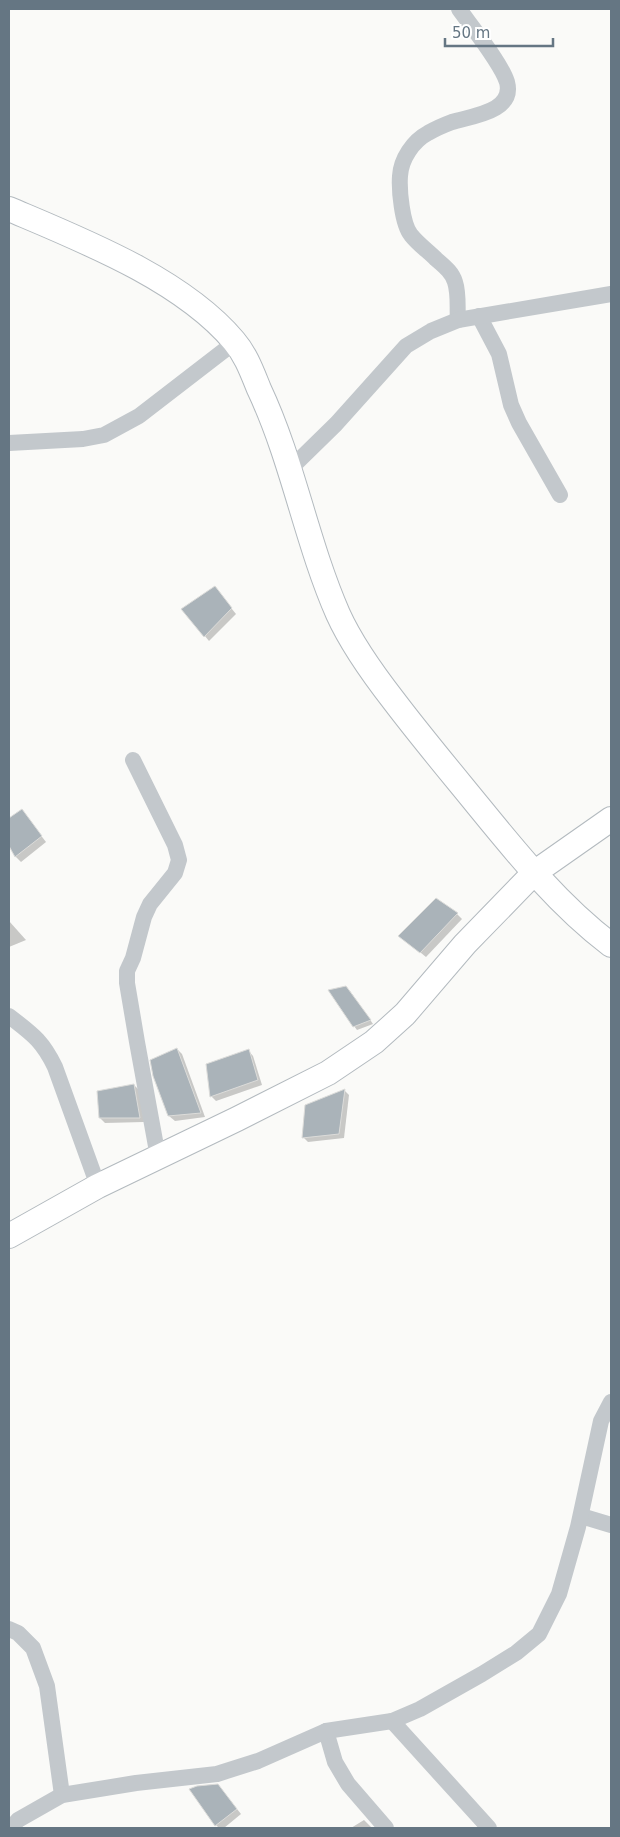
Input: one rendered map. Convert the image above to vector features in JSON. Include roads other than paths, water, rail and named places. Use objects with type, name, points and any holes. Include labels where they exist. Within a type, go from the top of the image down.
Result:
[{"type":"street","points":[[458,320],[457,289],[450,271],[410,234],[401,198],[400,176],[403,160],[414,145],[426,134],[452,122],[491,110],[497,107],[507,95],[507,84],[502,70],[459,9]]},
{"type":"street","points":[[9,209],[78,238],[133,266],[182,295],[214,319],[235,342],[244,356],[273,418],[321,569],[337,612],[350,639],[381,684],[424,740],[534,873],[595,933],[611,945]]},
{"type":"street","points":[[289,470],[336,424],[406,346],[431,331],[458,320],[611,294]]},
{"type":"street","points":[[479,316],[499,354],[511,405],[519,423],[560,495]]},
{"type":"street","points":[[9,443],[84,439],[104,435],[139,416],[235,342]]},
{"type":"street","points":[[133,760],[176,845],[179,860],[175,873],[150,904],[144,917],[133,958],[127,970],[127,983],[158,1157]]},
{"type":"street","points":[[9,1236],[98,1186],[328,1073],[374,1042],[405,1014],[465,944],[534,873],[611,819]]},
{"type":"street","points":[[9,1016],[36,1036],[48,1053],[55,1067],[98,1186]]},
{"type":"street","points":[[11,1828],[18,1820],[62,1795],[136,1783],[217,1774],[258,1761],[326,1731],[392,1721],[420,1709],[516,1653],[539,1634],[559,1594],[581,1516],[601,1421],[611,1402]]},
{"type":"street","points":[[581,1516],[611,1526]]},
{"type":"street","points":[[9,1629],[18,1633],[33,1648],[47,1686],[62,1795]]},
{"type":"street","points":[[392,1721],[489,1828]]},
{"type":"street","points":[[326,1731],[335,1762],[348,1784],[386,1828]]}]
